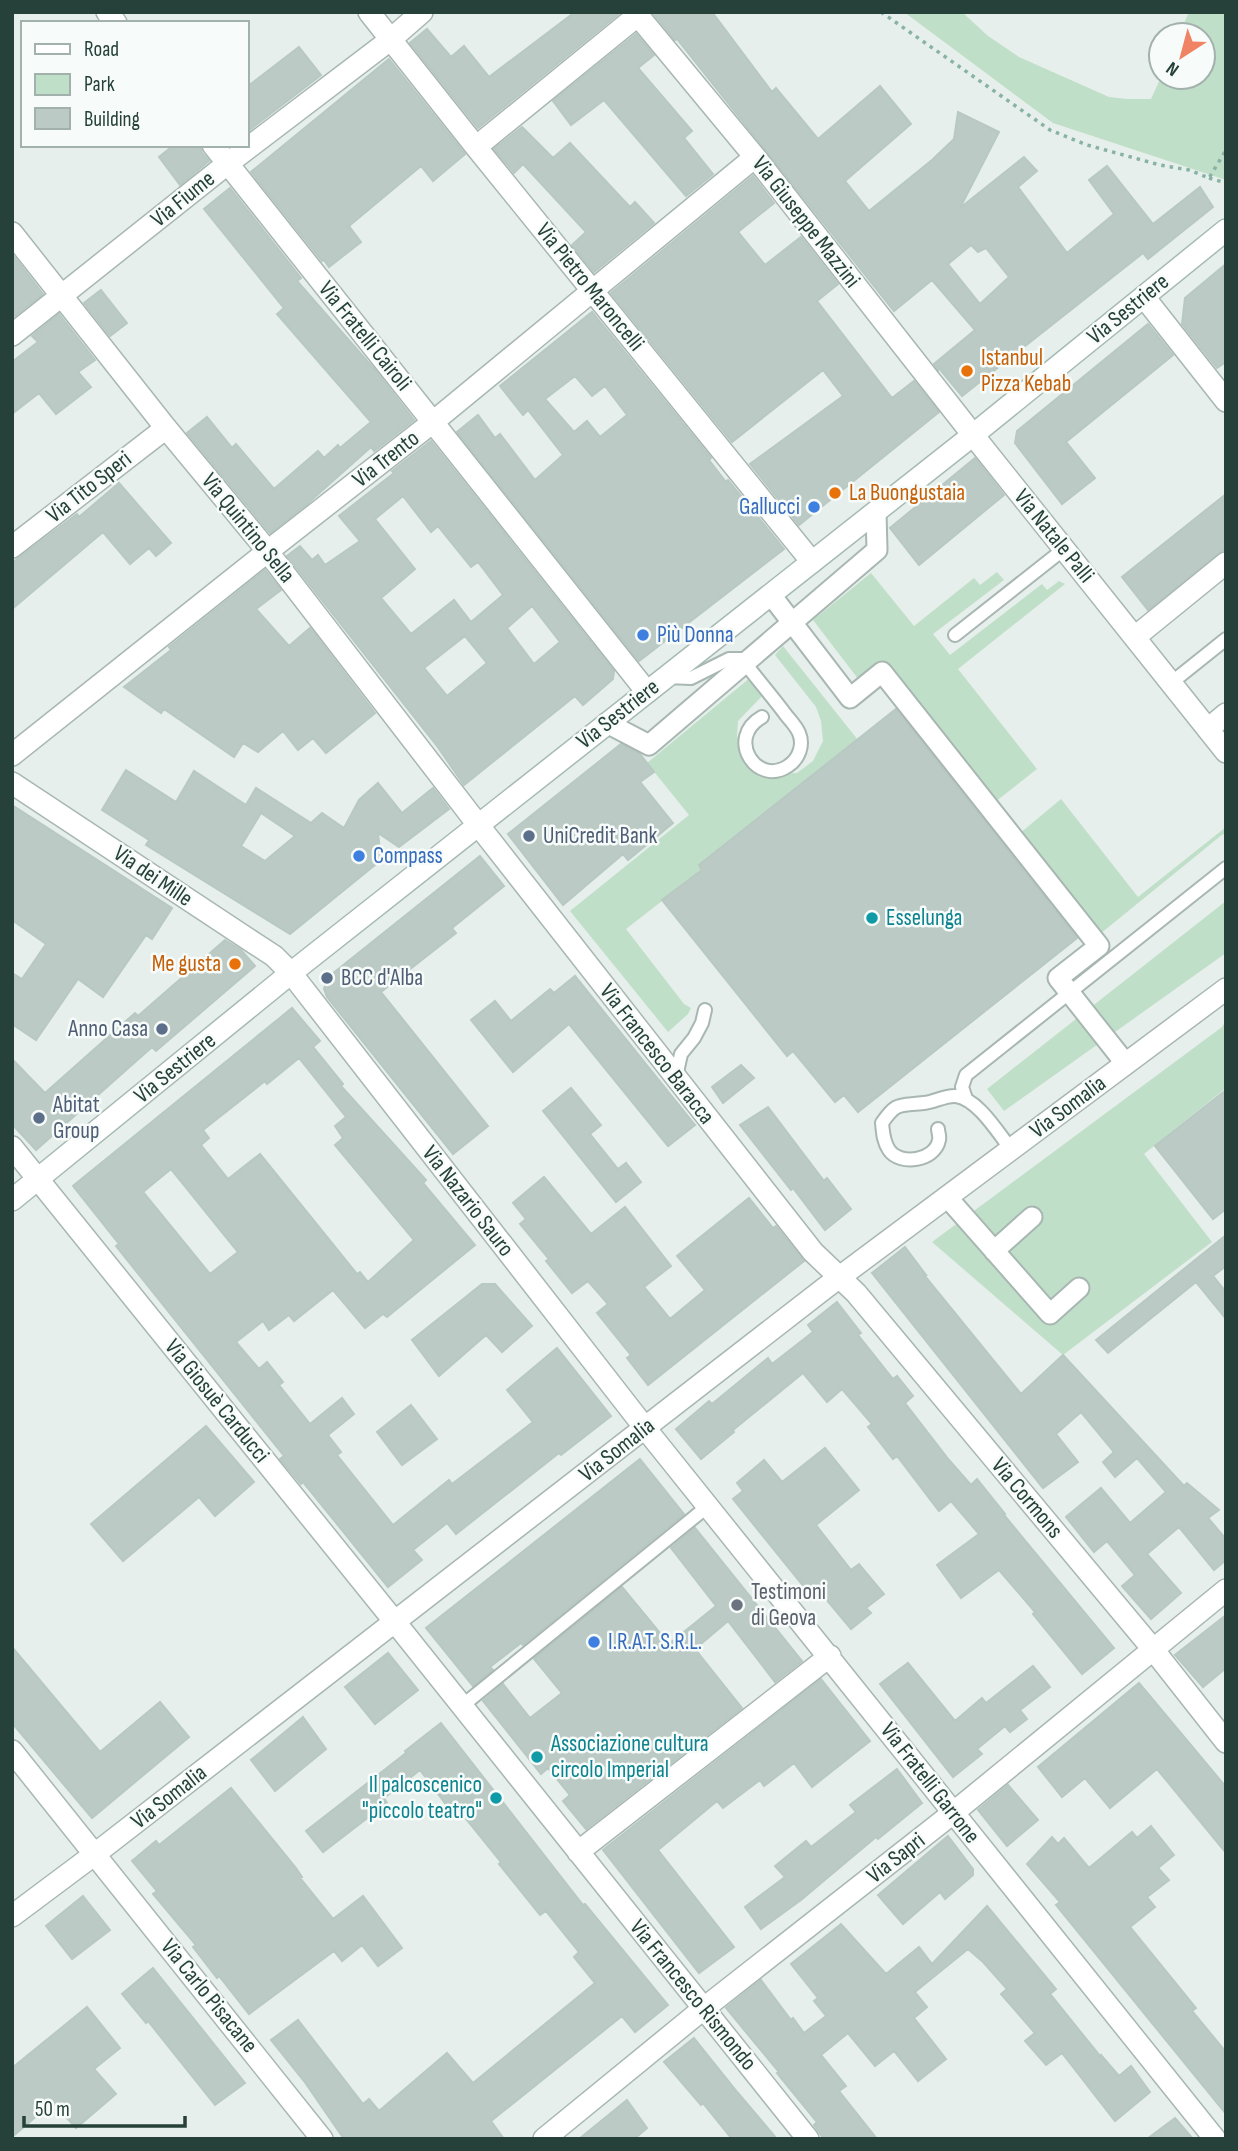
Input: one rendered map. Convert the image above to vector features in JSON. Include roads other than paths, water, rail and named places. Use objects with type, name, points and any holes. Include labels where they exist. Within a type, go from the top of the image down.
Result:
[{"type":"street","name":"Via Pietro Maroncelli","points":[[369,12],[812,562]]},
{"type":"street","name":"Via Fiume","points":[[12,335],[390,40],[422,12]]},
{"type":"street","points":[[476,147],[636,14]]},
{"type":"street","name":"Via Giuseppe Mazzini","points":[[636,14],[755,157],[973,435]]},
{"type":"street","name":"Via Fratelli Cairoli","points":[[215,147],[647,692]]},
{"type":"street","name":"Via Trento","points":[[12,755],[433,422],[755,157]]},
{"type":"street","name":"Via Sestriere","points":[[12,1200],[291,973],[973,435],[1226,230]]},
{"type":"street","name":"Via Quintino Sella","points":[[12,233],[166,428],[268,551],[479,826]]},
{"type":"street","points":[[1144,297],[1226,401]]},
{"type":"street","name":"Via Tito Speri","points":[[12,547],[166,428]]},
{"type":"street","name":"Via Natale Palli","points":[[973,435],[1208,729]]},
{"type":"street","points":[[607,723],[649,745],[877,550],[876,512]]},
{"type":"street","points":[[1135,637],[1226,563]]},
{"type":"street","points":[[771,595],[850,698],[882,672],[1099,946],[1058,978],[1126,1064]]},
{"type":"street","points":[[1226,715],[1208,729],[1226,751]]},
{"type":"street","name":"Via dei Mille","points":[[12,783],[254,943],[291,973]]},
{"type":"street","name":"Via Francesco Baracca","points":[[479,826],[813,1252],[839,1278]]},
{"type":"street","name":"Via Nazario Sauro","points":[[291,973],[645,1428]]},
{"type":"street","name":"Via Somalia","points":[[12,1916],[839,1278],[1226,989]]},
{"type":"street","name":"Via Giosuè Carducci","points":[[12,1147],[395,1622]]},
{"type":"street","points":[[947,1197],[1051,1314],[1079,1288]]},
{"type":"street","points":[[994,1251],[1032,1217]]},
{"type":"street","name":"Via Cormons","points":[[839,1278],[856,1293],[1152,1648]]},
{"type":"street","name":"Via Fratelli Garrone","points":[[645,1428],[1215,2139]]},
{"type":"street","points":[[1226,1590],[1152,1648],[1226,1742]]},
{"type":"street","name":"Via Francesco Rismondo","points":[[395,1622],[808,2139]]},
{"type":"street","name":"Via Sapri","points":[[544,2139],[703,2009],[953,1813],[1152,1648]]},
{"type":"street","points":[[578,1852],[830,1656]]},
{"type":"street","name":"Via Carlo Pisacane","points":[[12,1751],[322,2139]]},
{"type":"lane","points":[[955,635],[1064,549]]},
{"type":"lane","points":[[1171,683],[1226,639]]},
{"type":"lane","points":[[665,677],[691,678],[729,659],[742,659],[800,734],[799,754],[790,765],[769,771],[754,764],[748,757],[745,748],[746,734],[755,721],[762,717]]},
{"type":"lane","points":[[1011,1149],[986,1118],[966,1099],[962,1087],[967,1076],[1069,991],[1226,868]]},
{"type":"lane","points":[[676,1078],[681,1054],[694,1038],[705,1010]]},
{"type":"lane","points":[[938,1129],[939,1140],[934,1150],[923,1158],[906,1160],[891,1153],[884,1140],[882,1122],[892,1109],[905,1104],[954,1096],[966,1099]]},
{"type":"lane","points":[[462,1706],[708,1506]]},
{"type":"place","name":"Istanbul Pizza Kebab","points":[[967,371]]},
{"type":"place","name":"La Buongustaia","points":[[835,493]]},
{"type":"place","name":"Gallucci","points":[[814,507]]},
{"type":"place","name":"Più Donna","points":[[643,635]]},
{"type":"place","name":"UniCredit Bank","points":[[529,836]]},
{"type":"place","name":"Compass","points":[[359,856]]},
{"type":"place","name":"Esselunga","points":[[872,918]]},
{"type":"place","name":"Me gusta","points":[[235,964]]},
{"type":"place","name":"BCC d'Alba","points":[[327,978]]},
{"type":"place","name":"Anno Casa","points":[[162,1029]]},
{"type":"place","name":"Abitat Group","points":[[39,1118]]},
{"type":"place","name":"Testimoni di Geova","points":[[737,1605]]},
{"type":"place","name":"I.R.A.T. S.R.L.","points":[[594,1642]]},
{"type":"place","name":"Associazione cultura circolo Imperial","points":[[537,1757]]},
{"type":"place","name":"Il palcoscenico \"piccolo teatro\"","points":[[496,1798]]}]
